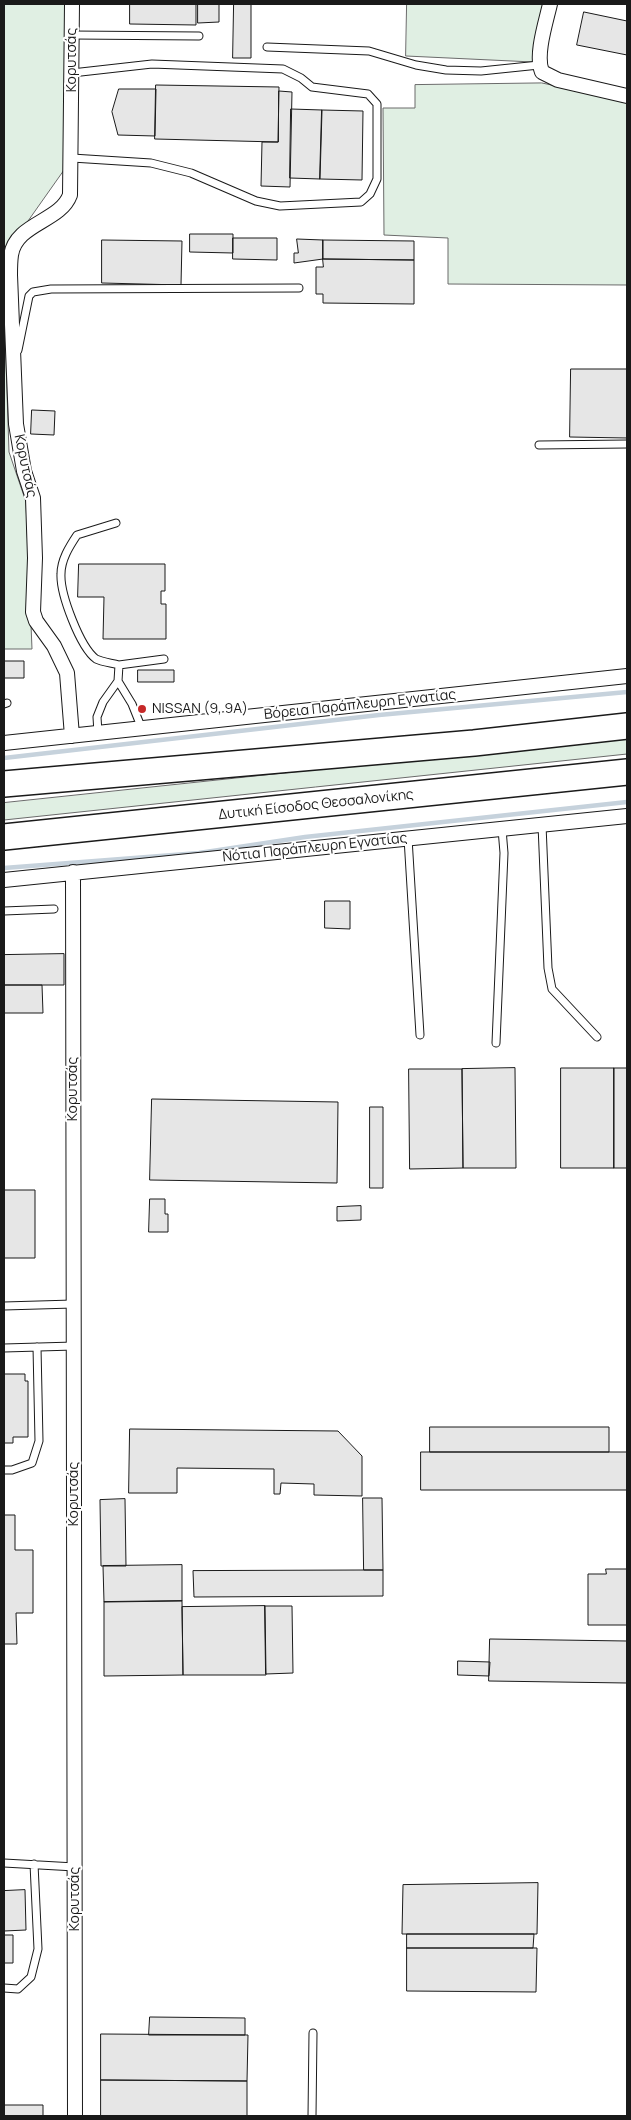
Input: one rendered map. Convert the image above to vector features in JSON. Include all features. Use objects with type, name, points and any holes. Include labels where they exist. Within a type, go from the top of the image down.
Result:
[{"type":"highway","points":[[4,784],[474,743],[627,726]]},
{"type":"highway","name":"Δυτική Είσοδος Θεσσαλονίκης","points":[[4,837],[627,772]]},
{"type":"street","name":"Κορυτσάς","points":[[72,4],[72,158],[70,195],[64,207],[19,237],[11,254],[16,424],[24,471],[33,498],[35,558],[33,612],[36,621],[54,646],[67,673],[72,736]]},
{"type":"street","points":[[550,4],[539,65],[542,72],[549,77],[627,96]]},
{"type":"street","name":"Βόρεια Παράπλευρη Εγνατίας","points":[[4,744],[627,676]]},
{"type":"street","name":"Νότια Παράπλευρη Εγνατίας","points":[[4,880],[627,816]]},
{"type":"street","name":"Κορυτσάς","points":[[73,872],[75,2116]]},
{"type":"lane","points":[[72,35],[199,36]]},
{"type":"lane","points":[[267,47],[369,52],[416,65],[446,70],[481,71],[539,65]]},
{"type":"lane","points":[[72,72],[152,64],[283,69],[301,78],[312,87],[368,94],[377,104],[377,179],[370,194],[361,202],[280,206],[256,201],[191,173],[151,162],[72,158]]},
{"type":"lane","points":[[15,363],[27,303],[33,292],[50,289],[300,288]]},
{"type":"lane","points":[[539,445],[627,444]]},
{"type":"lane","points":[[116,523],[77,535],[68,550],[61,574],[65,599],[86,648],[97,660],[119,664],[164,658]]},
{"type":"lane","points":[[98,734],[98,717],[103,702],[118,681],[119,664]]},
{"type":"lane","points":[[118,681],[132,704],[142,729]]},
{"type":"lane","points":[[542,825],[548,968],[552,989],[597,1037]]},
{"type":"lane","points":[[496,1042],[504,852],[502,829]]},
{"type":"lane","points":[[408,838],[420,1035]]},
{"type":"lane","points":[[4,911],[54,909]]},
{"type":"lane","points":[[4,1306],[74,1304]]},
{"type":"lane","points":[[4,1348],[74,1346]]},
{"type":"lane","points":[[4,1470],[12,1470],[32,1463],[39,1441],[37,1347]]},
{"type":"lane","points":[[4,1863],[75,1867]]},
{"type":"lane","points":[[4,1988],[18,1989],[31,1977],[38,1949],[34,1864]]},
{"type":"lane","points":[[312,2116],[313,2032]]},
{"type":"green space","points":[[4,4],[65,4],[64,170],[4,255]]},
{"type":"green space","points":[[407,4],[545,4],[533,62],[406,56]]},
{"type":"green space","points":[[542,83],[627,101],[627,285],[448,284],[448,238],[384,235],[383,108],[415,108],[415,85]]},
{"type":"green space","points":[[4,303],[9,452],[26,502],[32,649],[4,649]]},
{"type":"green space","points":[[627,737],[627,754],[4,820],[4,803]]},
{"type":"building","points":[[130,4],[196,4],[196,25],[130,24]]},
{"type":"building","points":[[198,4],[219,4],[219,22],[198,23]]},
{"type":"building","points":[[234,4],[251,4],[251,58],[233,58]]},
{"type":"building","points":[[584,12],[627,21],[627,55],[577,45]]},
{"type":"building","points":[[156,85],[279,87],[278,142],[155,139]]},
{"type":"building","points":[[119,89],[156,89],[155,136],[118,135],[112,112]]},
{"type":"building","points":[[279,91],[292,92],[290,187],[261,186],[262,142],[278,142]]},
{"type":"building","points":[[291,109],[322,110],[320,179],[290,178]]},
{"type":"building","points":[[322,110],[363,111],[362,180],[320,179]]},
{"type":"building","points":[[190,234],[233,234],[233,253],[190,252]]},
{"type":"building","points":[[233,238],[277,238],[277,260],[233,259]]},
{"type":"building","points":[[297,239],[323,240],[323,259],[294,263],[294,253],[298,253]]},
{"type":"building","points":[[102,240],[182,241],[181,285],[102,283]]},
{"type":"building","points":[[323,240],[414,241],[414,260],[323,259]]},
{"type":"building","points":[[323,259],[414,260],[414,304],[323,303],[323,294],[316,294],[316,267],[323,267]]},
{"type":"building","points":[[571,369],[627,369],[627,438],[570,437]]},
{"type":"building","points":[[32,410],[55,411],[54,435],[31,434]]},
{"type":"building","points":[[79,564],[165,564],[165,591],[161,591],[161,604],[166,604],[166,639],[103,639],[104,597],[78,597]]},
{"type":"building","points":[[4,661],[24,661],[24,678],[4,678]]},
{"type":"building","points":[[138,670],[174,670],[174,682],[138,682]]},
{"type":"building","points":[[325,901],[350,901],[350,929],[325,928]]},
{"type":"building","points":[[64,954],[64,985],[4,985],[4,955]]},
{"type":"building","points":[[4,985],[42,985],[43,1013],[4,1013]]},
{"type":"building","points":[[515,1068],[516,1168],[463,1168],[462,1069]]},
{"type":"building","points":[[561,1068],[614,1068],[614,1168],[561,1168]]},
{"type":"building","points":[[614,1068],[627,1068],[627,1168],[614,1168]]},
{"type":"building","points":[[409,1069],[462,1069],[463,1168],[410,1169]]},
{"type":"building","points":[[152,1099],[338,1102],[337,1183],[150,1180]]},
{"type":"building","points":[[370,1107],[383,1107],[383,1188],[370,1188]]},
{"type":"building","points":[[4,1190],[35,1190],[35,1258],[4,1258]]},
{"type":"building","points":[[150,1199],[165,1199],[165,1214],[168,1214],[168,1232],[149,1232]]},
{"type":"building","points":[[361,1206],[361,1220],[337,1221],[337,1207]]},
{"type":"building","points":[[4,1374],[25,1374],[25,1381],[28,1381],[28,1437],[13,1437],[13,1443],[4,1443]]},
{"type":"building","points":[[430,1427],[609,1427],[609,1452],[430,1452]]},
{"type":"building","points":[[130,1429],[338,1431],[362,1456],[362,1496],[314,1495],[314,1484],[281,1483],[280,1494],[274,1494],[274,1469],[177,1468],[177,1493],[129,1493]]},
{"type":"building","points":[[421,1452],[627,1452],[627,1490],[421,1490]]},
{"type":"building","points":[[363,1498],[382,1498],[383,1570],[364,1570]]},
{"type":"building","points":[[125,1499],[126,1566],[101,1566],[100,1500]]},
{"type":"building","points":[[4,1515],[15,1515],[15,1550],[33,1550],[33,1613],[16,1613],[17,1644],[4,1644]]},
{"type":"building","points":[[182,1565],[182,1601],[104,1602],[103,1566]]},
{"type":"building","points":[[606,1569],[627,1569],[627,1625],[588,1625],[588,1574],[606,1574]]},
{"type":"building","points":[[383,1570],[383,1596],[194,1597],[193,1571]]},
{"type":"building","points":[[182,1601],[183,1675],[104,1676],[104,1602]]},
{"type":"building","points":[[265,1606],[292,1606],[293,1673],[266,1674]]},
{"type":"building","points":[[265,1606],[266,1675],[183,1675],[182,1607]]},
{"type":"building","points":[[490,1639],[627,1641],[627,1683],[489,1681]]},
{"type":"building","points":[[458,1661],[490,1662],[489,1676],[458,1675]]},
{"type":"building","points":[[538,1883],[537,1934],[402,1934],[403,1885]]},
{"type":"building","points":[[25,1890],[26,1930],[4,1931],[4,1891]]},
{"type":"building","points":[[407,1934],[534,1934],[533,1948],[407,1948]]},
{"type":"building","points":[[4,1935],[13,1935],[13,1963],[4,1963]]},
{"type":"building","points":[[407,1948],[537,1948],[536,1992],[407,1991]]},
{"type":"building","points":[[150,2017],[245,2018],[245,2035],[149,2035]]},
{"type":"building","points":[[101,2034],[248,2035],[247,2081],[101,2080]]},
{"type":"building","points":[[101,2080],[247,2081],[247,2116],[101,2116]]},
{"type":"building","points":[[4,2105],[43,2105],[43,2116],[4,2116]]},
{"type":"waterway","points":[[4,758],[379,715],[627,692]]},
{"type":"waterway","points":[[4,868],[199,853],[305,837],[627,802]]},
{"type":"place","name":"NISSAN (9, 9Α)","points":[[142,709]]}]
